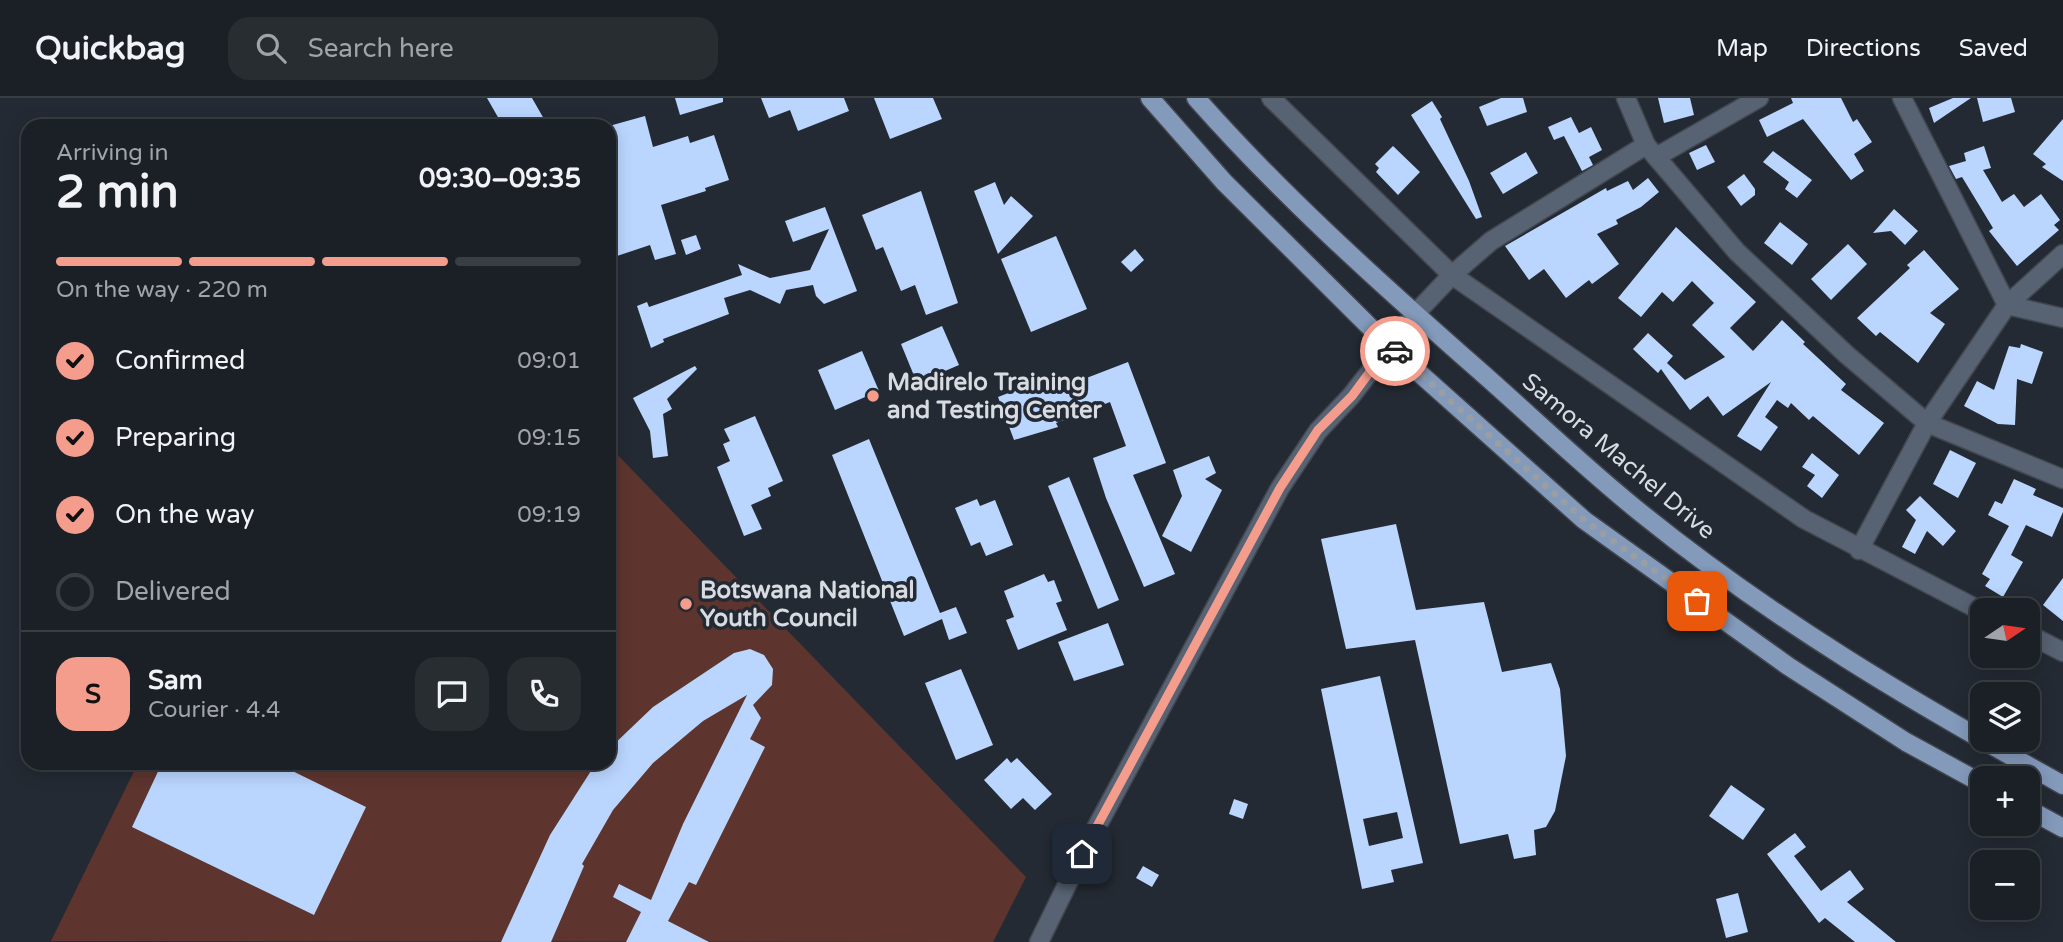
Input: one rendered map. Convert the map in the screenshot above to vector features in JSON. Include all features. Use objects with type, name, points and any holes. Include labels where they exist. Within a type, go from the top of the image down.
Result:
[{"type":"main road","points":[[1150,98],[1223,182],[1389,346],[1584,520],[1788,666],[1906,742],[1970,777]]},
{"type":"main road","name":"Samora Machel Drive","points":[[1196,98],[1248,157],[1415,314],[1641,513],[1809,636],[1927,710],[2063,785]]},
{"type":"main road","points":[[2040,816],[2063,828]]},
{"type":"street","points":[[1271,98],[1452,275],[1792,511],[1859,550],[1970,606]]},
{"type":"street","points":[[1626,98],[1651,151],[1737,252],[1847,355],[1927,424],[2063,479]]},
{"type":"street","points":[[1039,942],[1088,842],[1280,488],[1318,430],[1352,396],[1415,314],[1452,275],[1491,240],[1651,151],[1759,98]]},
{"type":"street","points":[[1902,98],[2007,305]]},
{"type":"street","points":[[1859,550],[1927,424],[2007,305],[2063,254]]},
{"type":"street","points":[[2007,305],[2063,318]]},
{"type":"street","points":[[2040,640],[2063,652]]},
{"type":"shaded area","name":"Botswana National Youth Council","points":[[616,453],[1026,877],[993,942],[51,941],[135,770],[616,770]]},
{"type":"building","points":[[487,98],[532,98],[544,119],[499,119]]},
{"type":"building","points":[[675,98],[723,98],[723,102],[680,115]]},
{"type":"building","points":[[761,98],[844,98],[849,111],[798,131],[790,110],[769,118]]},
{"type":"building","points":[[874,98],[933,98],[942,119],[890,139]]},
{"type":"building","points":[[1501,98],[1523,98],[1527,112],[1487,126],[1479,107]]},
{"type":"building","points":[[1658,98],[1690,98],[1694,115],[1664,123]]},
{"type":"building","points":[[1791,98],[1841,98],[1853,122],[1857,119],[1872,142],[1854,154],[1864,171],[1851,180],[1803,119],[1767,137],[1759,120],[1793,103]]},
{"type":"building","points":[[1953,98],[1971,98],[1934,123],[1929,108]]},
{"type":"building","points":[[1977,98],[2011,98],[2015,112],[1983,122]]},
{"type":"building","points":[[1432,101],[1442,117],[1440,119],[1469,181],[1482,217],[1476,219],[1411,115]]},
{"type":"building","points":[[645,116],[653,147],[688,136],[690,143],[714,135],[729,180],[705,188],[706,191],[661,205],[676,254],[655,260],[650,245],[617,256],[616,124]]},
{"type":"building","points":[[1571,117],[1579,133],[1591,127],[1602,150],[1589,157],[1593,165],[1582,171],[1564,136],[1554,140],[1548,127]]},
{"type":"building","points":[[2063,119],[2063,181],[2042,167],[2046,164],[2033,154]]},
{"type":"building","points":[[1706,145],[1715,162],[1697,170],[1689,153]]},
{"type":"building","points":[[1393,146],[1420,172],[1398,195],[1376,172],[1379,168],[1375,164]]},
{"type":"building","points":[[1984,146],[1991,168],[1983,170],[2002,202],[2014,194],[2024,207],[2041,194],[2060,220],[2054,225],[2059,230],[2017,266],[1989,231],[1993,228],[1962,177],[1956,179],[1949,166],[1966,161],[1964,153]]},
{"type":"building","points":[[1773,151],[1812,180],[1797,198],[1785,189],[1789,182],[1763,162]]},
{"type":"building","points":[[1526,152],[1538,173],[1503,194],[1490,173]]},
{"type":"building","points":[[1744,174],[1755,189],[1755,195],[1741,206],[1727,187]]},
{"type":"building","points":[[1648,178],[1659,192],[1641,207],[1616,220],[1618,224],[1597,234],[1619,264],[1592,284],[1589,280],[1566,298],[1544,269],[1529,280],[1505,246],[1606,188],[1607,191],[1628,181],[1633,190]]},
{"type":"building","points":[[995,182],[1004,205],[1011,196],[1033,216],[998,254],[974,191]]},
{"type":"building","points":[[921,191],[958,303],[926,315],[915,285],[901,291],[883,247],[876,250],[862,215]]},
{"type":"building","points":[[825,207],[857,291],[824,304],[816,296],[813,285],[786,290],[780,304],[750,290],[724,298],[729,314],[663,339],[664,342],[651,348],[637,306],[647,302],[649,307],[742,275],[738,264],[770,278],[810,270],[829,229],[793,242],[785,221]]},
{"type":"building","points":[[1894,209],[1918,231],[1905,245],[1891,231],[1873,233]]},
{"type":"building","points":[[1780,222],[1808,244],[1792,265],[1764,243]]},
{"type":"building","points":[[1676,227],[1756,302],[1730,328],[1753,351],[1782,320],[1805,342],[1803,344],[1846,384],[1841,390],[1884,423],[1859,455],[1813,416],[1809,420],[1791,403],[1788,408],[1777,400],[1765,417],[1778,427],[1761,451],[1737,436],[1771,382],[1723,416],[1708,396],[1690,410],[1661,369],[1658,373],[1633,349],[1648,333],[1673,356],[1667,363],[1685,380],[1725,357],[1692,325],[1714,303],[1692,281],[1673,302],[1662,292],[1641,317],[1618,298]]},
{"type":"building","points":[[696,235],[701,249],[686,255],[681,240]]},
{"type":"building","points":[[1056,236],[1087,309],[1031,332],[1001,259]]},
{"type":"building","points":[[1848,244],[1867,264],[1831,300],[1811,279]]},
{"type":"building","points":[[1135,249],[1144,260],[1131,272],[1121,262]]},
{"type":"building","points":[[1924,250],[1959,289],[1930,313],[1945,324],[1918,363],[1880,332],[1876,336],[1857,318],[1910,268],[1907,265]]},
{"type":"building","points":[[942,326],[959,365],[917,383],[901,344]]},
{"type":"building","points":[[2021,344],[2043,352],[2032,384],[2017,379],[2015,425],[1998,424],[1964,406],[1977,381],[1994,390],[2009,346],[2020,348]]},
{"type":"building","points":[[862,351],[879,391],[835,410],[818,370]]},
{"type":"building","points":[[1128,362],[1166,463],[1133,475],[1175,574],[1144,587],[1106,498],[1093,458],[1126,446],[1110,402],[1056,423],[1058,427],[1014,440],[998,397],[1024,387],[1027,394],[1043,387],[1045,394]]},
{"type":"building","points":[[695,366],[697,369],[667,399],[672,409],[663,414],[668,456],[653,458],[650,431],[633,398]]},
{"type":"building","points":[[755,416],[783,481],[768,488],[771,496],[751,505],[762,529],[744,536],[717,467],[730,461],[723,444],[730,441],[724,429]]},
{"type":"building","points":[[869,439],[940,613],[956,607],[967,633],[949,640],[942,619],[904,636],[832,455]]},
{"type":"building","points":[[1950,450],[1976,463],[1958,498],[1933,484]]},
{"type":"building","points":[[1812,453],[1839,475],[1822,498],[1807,486],[1815,475],[1802,467]]},
{"type":"building","points":[[1209,456],[1216,473],[1205,479],[1222,490],[1191,552],[1162,536],[1182,496],[1173,470]]},
{"type":"building","points":[[1069,477],[1119,600],[1098,609],[1048,486]]},
{"type":"building","points":[[2014,479],[2036,489],[2033,495],[2063,508],[2063,512],[2052,537],[2026,525],[2011,555],[2023,562],[2003,597],[1985,586],[1990,579],[1982,574],[2009,526],[1988,515],[1995,501],[2002,504]]},
{"type":"building","points":[[1920,496],[1956,531],[1943,546],[1927,531],[1915,554],[1902,547],[1916,520],[1906,510]]},
{"type":"building","points":[[977,499],[980,506],[995,500],[1013,545],[986,556],[980,542],[971,546],[955,508]]},
{"type":"building","points":[[1396,524],[1416,610],[1484,602],[1502,672],[1551,663],[1560,689],[1566,756],[1555,811],[1546,827],[1534,830],[1536,855],[1514,859],[1508,834],[1460,844],[1415,640],[1346,649],[1321,539]]},
{"type":"building","points":[[1044,574],[1048,582],[1054,580],[1062,601],[1056,603],[1067,630],[1018,650],[1006,620],[1014,617],[1004,591]]},
{"type":"building","points":[[2063,578],[2063,621],[2043,605]]},
{"type":"building","points":[[1108,623],[1124,665],[1074,681],[1058,642]]},
{"type":"building","points":[[750,649],[764,655],[773,669],[772,685],[753,705],[761,718],[750,739],[765,747],[696,885],[689,882],[668,921],[709,942],[626,942],[641,912],[613,897],[619,884],[651,900],[683,824],[747,695],[703,721],[653,763],[613,810],[582,864],[584,866],[551,942],[501,942],[550,835],[592,770],[616,770],[616,742],[653,707],[734,653]]},
{"type":"building","points":[[961,669],[993,745],[956,760],[925,683]]},
{"type":"building","points":[[1380,676],[1423,863],[1391,870],[1394,882],[1362,889],[1321,689]],"holes":[[[1397,812],[1403,838],[1369,846],[1363,819]]]},
{"type":"building","points":[[1007,758],[1011,763],[1017,758],[1052,794],[1035,810],[1023,798],[1011,809],[984,780]]},
{"type":"building","points":[[159,770],[290,770],[366,807],[314,915],[132,827]]},
{"type":"building","points":[[1731,785],[1765,809],[1743,840],[1709,816]]},
{"type":"building","points":[[1234,799],[1248,804],[1243,819],[1229,814]]},
{"type":"building","points":[[1795,833],[1806,847],[1794,856],[1821,891],[1850,870],[1864,889],[1847,902],[1896,942],[1855,942],[1825,918],[1819,923],[1767,854]]},
{"type":"building","points":[[1143,866],[1159,875],[1152,887],[1136,878]]},
{"type":"building","points":[[1738,893],[1748,932],[1726,938],[1716,899]]},
{"type":"way so far","points":[[1395,351],[1584,520],[1697,601]]},
{"type":"place","name":"Madirelo Training and Testing Center","points":[[873,396]]},
{"type":"place","name":"Botswana National Youth Council","points":[[686,604]]},
{"type":"route","points":[[1082,854],[1280,488],[1318,430],[1352,396],[1389,346],[1395,351]]}]
